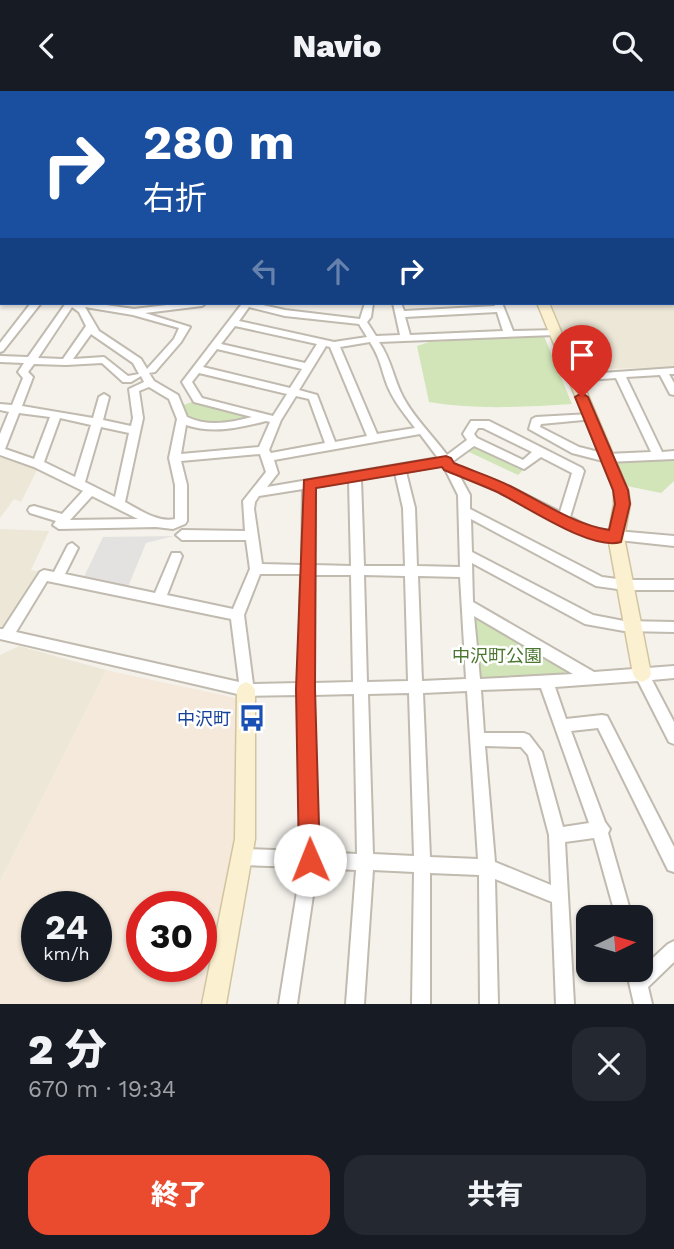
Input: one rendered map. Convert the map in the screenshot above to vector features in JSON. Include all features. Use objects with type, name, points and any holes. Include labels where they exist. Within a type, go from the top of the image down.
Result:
[{"type":"street","points":[[0,349],[34,305]]},
{"type":"street","points":[[71,305],[29,360],[23,372],[28,377],[0,449],[85,486],[157,523]]},
{"type":"street","points":[[76,305],[83,310],[95,333],[137,361],[145,375],[174,397],[182,419],[175,458],[181,485],[181,521],[173,525],[60,525],[85,486],[104,397]]},
{"type":"street","points":[[91,305],[128,309],[159,306]]},
{"type":"street","points":[[247,305],[187,382],[198,400],[271,418]]},
{"type":"street","points":[[257,305],[305,316],[362,322]]},
{"type":"street","points":[[304,305],[305,316]]},
{"type":"street","points":[[362,322],[369,305]]},
{"type":"street","points":[[398,305],[405,338]]},
{"type":"street","points":[[544,305],[621,490],[622,504],[616,537],[642,674],[674,737]]},
{"type":"street","points":[[400,314],[499,306],[509,334]]},
{"type":"street","points":[[119,503],[138,418],[134,389],[178,340],[185,327],[139,316],[128,309]]},
{"type":"street","points":[[362,322],[385,358],[390,380],[400,401],[447,464],[464,495],[467,605],[487,867],[489,1004]]},
{"type":"street","points":[[234,323],[334,345],[372,339],[555,332]]},
{"type":"street","points":[[66,362],[91,326]]},
{"type":"street","points":[[214,1004],[243,857],[246,667],[237,615],[256,569],[247,509],[255,493],[272,473],[265,454],[271,418],[293,392],[322,344]]},
{"type":"street","points":[[334,345],[374,439]]},
{"type":"street","points":[[215,346],[308,367]]},
{"type":"street","points":[[0,359],[66,362],[104,360],[127,380],[145,375]]},
{"type":"street","points":[[197,369],[313,397],[331,446]]},
{"type":"street","points":[[573,377],[669,372],[674,392]]},
{"type":"street","points":[[620,375],[658,455]]},
{"type":"street","points":[[0,407],[56,414],[136,431]]},
{"type":"street","points":[[38,464],[56,414]]},
{"type":"street","points":[[590,417],[536,421],[534,429],[576,450],[607,457],[674,454]]},
{"type":"street","points":[[182,419],[199,425],[224,427],[271,418]]},
{"type":"street","points":[[541,451],[524,465],[473,441],[468,434],[475,424],[485,424],[541,451],[578,471],[563,521]]},
{"type":"street","points":[[175,458],[265,454],[422,431]]},
{"type":"street","points":[[447,464],[473,441]]},
{"type":"street","points":[[255,493],[447,464],[502,488],[591,533],[674,541]]},
{"type":"street","points":[[400,469],[409,508],[422,865],[421,1004]]},
{"type":"street","points":[[355,476],[365,862],[355,1004]]},
{"type":"street","points":[[288,1004],[310,860],[306,689],[309,484]]},
{"type":"street","points":[[34,510],[64,519]]},
{"type":"street","points":[[465,511],[600,582],[674,585]]},
{"type":"street","points":[[182,535],[253,536]]},
{"type":"street","points":[[57,578],[72,548]]},
{"type":"street","points":[[465,554],[590,620],[633,627],[674,627]]},
{"type":"street","points":[[159,599],[176,556]]},
{"type":"street","points":[[256,569],[466,572]]},
{"type":"street","points":[[237,615],[44,575],[4,635],[246,690],[546,682],[674,672]]},
{"type":"street","points":[[467,605],[593,679]]},
{"type":"street","points":[[546,682],[601,829],[621,905]]},
{"type":"street","points":[[561,726],[602,721],[669,842],[674,864]]},
{"type":"street","points":[[476,739],[524,740],[535,752],[557,835],[565,1004]]},
{"type":"street","points":[[557,835],[601,829]]},
{"type":"street","points":[[243,857],[487,867],[561,897]]},
{"type":"street","points":[[653,965],[674,950]]},
{"type":"street","points":[[638,982],[643,1004]]},
{"type":"shaded area","points":[[551,305],[674,305],[674,367],[577,370]]},
{"type":"shaded area","points":[[0,454],[37,470],[21,502],[14,499],[0,518]]},
{"type":"shaded area","points":[[0,529],[49,531],[31,570],[41,572],[11,625],[2,630],[0,629]]},
{"type":"shaded area","points":[[174,536],[146,543],[128,587],[83,579],[103,537]]},
{"type":"shaded area","points":[[19,646],[106,670],[0,881],[0,655]]},
{"type":"shaded area","points":[[106,670],[236,698],[235,844],[217,926],[217,891],[126,891],[126,982],[205,982],[200,1004],[0,1004],[0,881]]},
{"type":"green space","points":[[544,336],[572,404],[483,407],[429,402],[417,346],[429,342]]},
{"type":"green space","points":[[194,401],[256,417],[214,424],[195,421],[181,406]]},
{"type":"green space","points":[[475,444],[525,468],[518,475],[469,452]]},
{"type":"green space","points":[[674,458],[674,481],[661,493],[627,486],[615,461]]},
{"type":"green space","name":"中沢町公園","points":[[470,612],[566,669],[564,675],[476,679]]},
{"type":"place","name":"中沢町","points":[[252,718]]},
{"type":"route","points":[[310,860],[306,689],[309,484],[446,461],[449,467],[502,488],[563,521],[591,533],[616,537],[622,504],[621,490],[582,397]]}]
